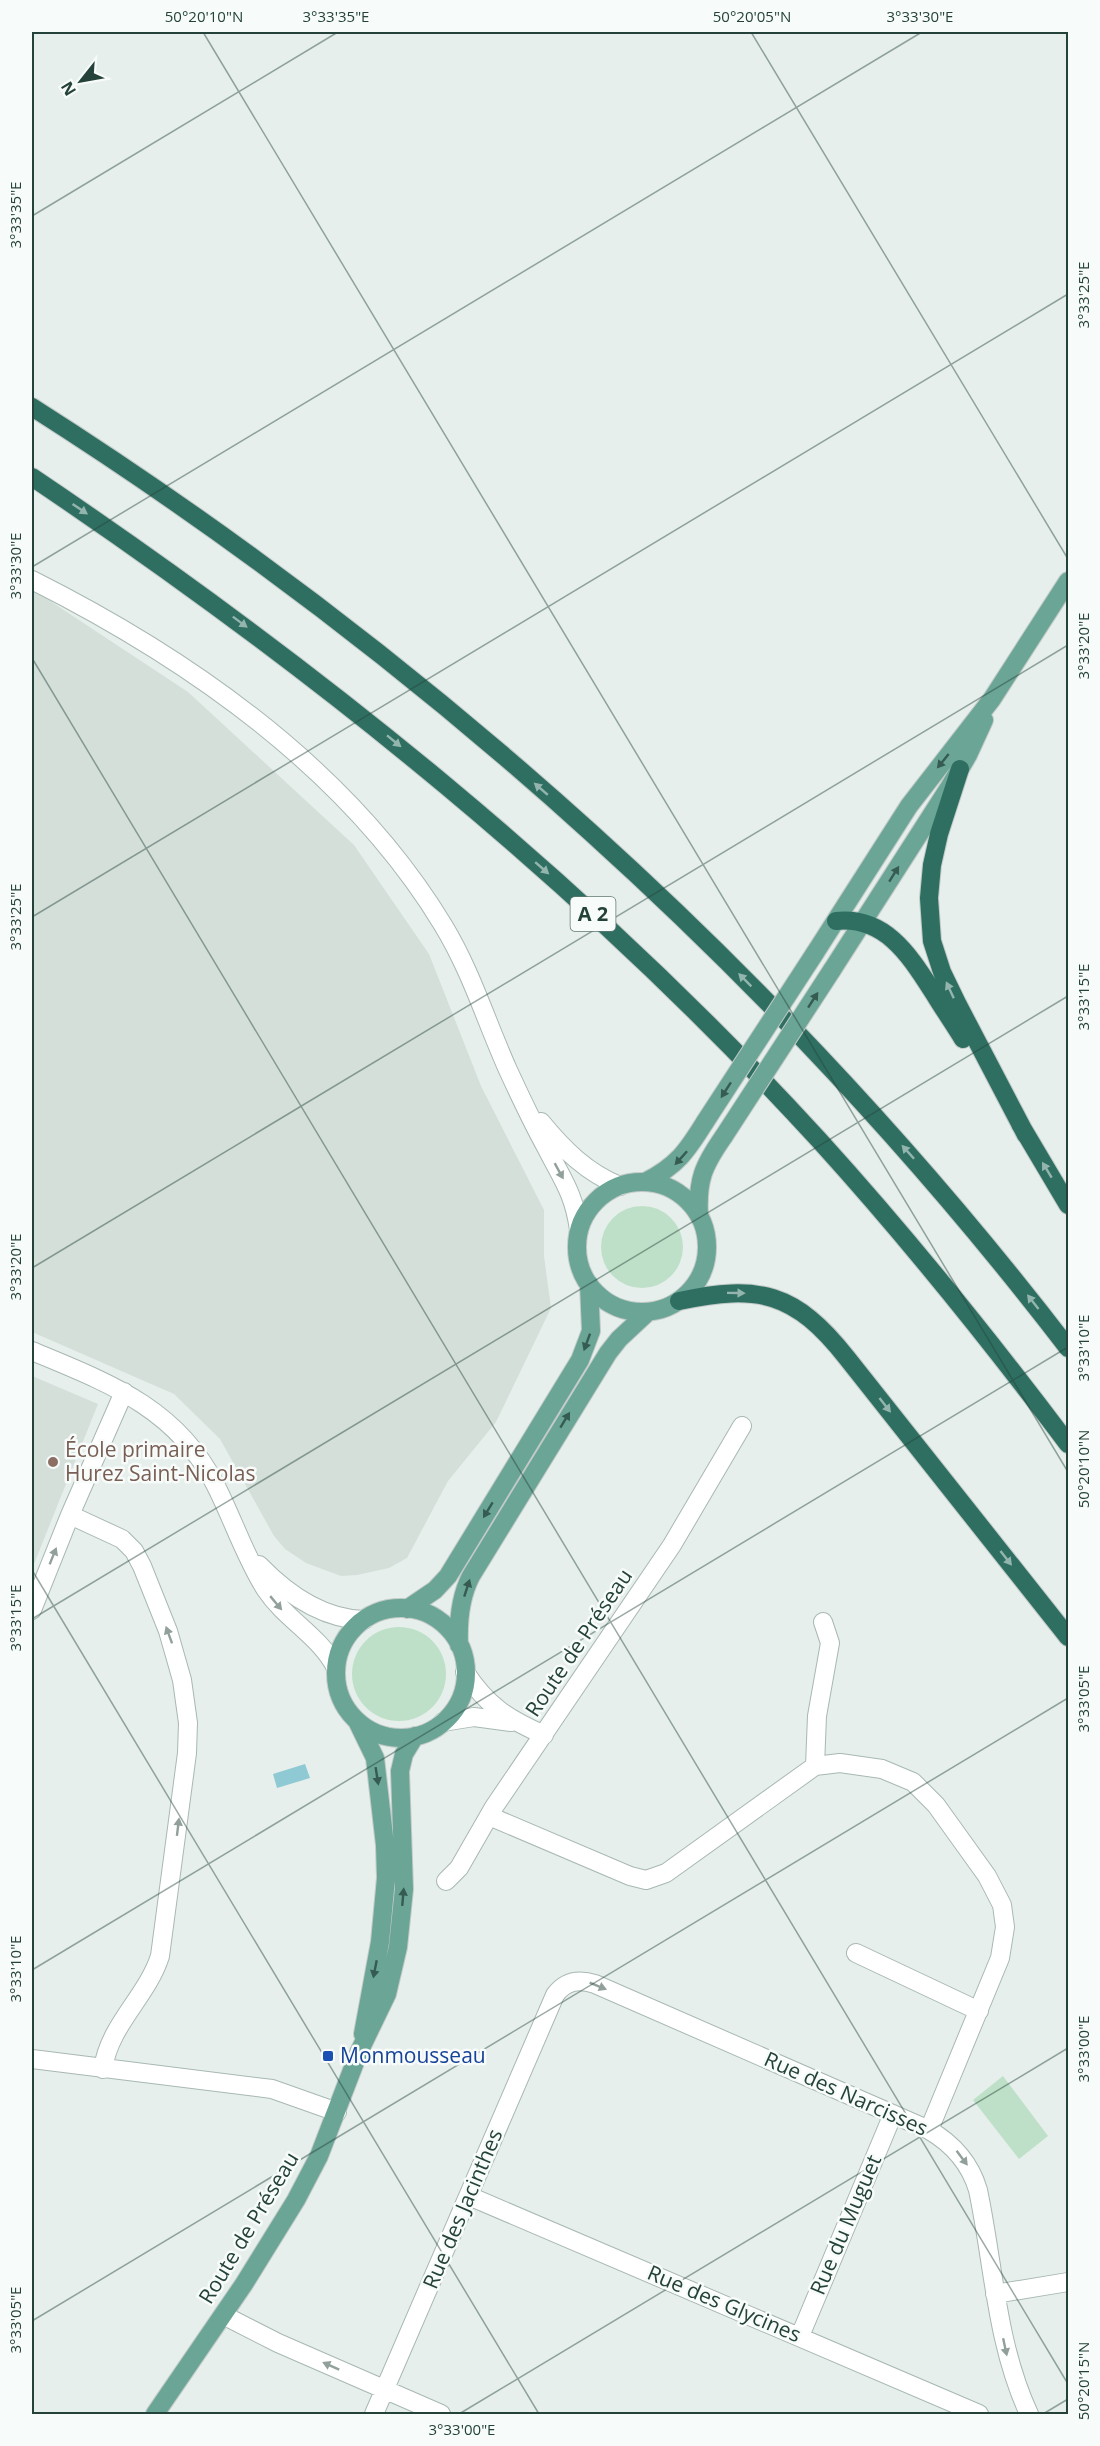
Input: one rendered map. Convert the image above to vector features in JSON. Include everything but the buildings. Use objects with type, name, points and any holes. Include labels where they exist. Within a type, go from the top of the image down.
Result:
[{"type":"highway","name":"A 2","points":[[32,407],[188,513],[341,625],[441,704],[621,861],[748,983],[853,1092],[970,1224],[1068,1348]]},
{"type":"highway","name":"A 2","points":[[32,477],[195,589],[308,673],[467,803],[618,938],[736,1053],[862,1188],[978,1325],[1068,1444]]},
{"type":"highway","points":[[960,769],[937,841],[932,865],[929,898],[932,941],[942,972],[957,1003],[1026,1135]]},
{"type":"highway","points":[[836,921],[854,920],[863,923],[885,934],[909,955],[1026,1135],[1068,1205]]},
{"type":"highway","points":[[679,1301],[726,1292],[761,1294],[783,1301],[818,1324],[1068,1637]]},
{"type":"main road","points":[[645,1182],[673,1190],[686,1199],[699,1216],[706,1237],[704,1266],[694,1286],[679,1301],[661,1310],[627,1311],[614,1306],[598,1294],[589,1284],[578,1258],[579,1230],[588,1211],[597,1200],[620,1186],[645,1182],[675,1164],[688,1150],[913,799],[993,699],[1068,581]]},
{"type":"main road","points":[[699,1216],[701,1177],[708,1160],[863,923],[960,769],[993,699]]},
{"type":"main road","points":[[407,1609],[435,1590],[448,1576],[580,1360],[591,1331],[589,1284]]},
{"type":"main road","points":[[459,1646],[449,1630],[435,1619],[407,1609],[385,1611],[364,1620],[345,1641],[336,1668],[340,1697],[349,1713],[373,1732],[396,1738],[415,1737],[425,1733],[443,1722],[455,1708],[461,1697],[465,1672],[459,1646],[459,1623],[465,1587],[608,1353],[626,1331],[648,1312]]},
{"type":"main road","name":"Route de Préseau","points":[[358,1721],[375,1758],[385,1845],[386,1878],[380,1942],[359,2052]]},
{"type":"main road","name":"Route de Préseau","points":[[155,2415],[223,2315],[296,2200],[319,2156],[359,2052],[383,2007],[395,1965],[401,1920],[404,1869],[399,1781],[404,1754],[415,1737]]},
{"type":"street","points":[[32,580],[120,627],[205,683],[281,742],[333,788],[366,822],[406,871],[452,941],[479,997],[507,1069],[544,1145],[572,1195],[579,1230]]},
{"type":"street","points":[[524,1100],[552,1135],[579,1162],[598,1176],[620,1186]]},
{"type":"street","points":[[32,1351],[124,1392],[165,1419],[195,1453],[214,1482],[259,1578],[272,1598],[292,1620],[323,1646],[336,1668]]},
{"type":"street","points":[[32,1610],[70,1515],[124,1392]]},
{"type":"street","name":"Route de Préseau","points":[[446,1881],[464,1859],[489,1816],[672,1545],[742,1426]]},
{"type":"street","points":[[70,1515],[122,1539],[134,1551],[142,1566],[168,1631],[178,1664],[185,1697],[188,1737],[171,1885],[158,1962],[110,2041],[103,2069]]},
{"type":"street","points":[[247,1553],[275,1581],[306,1603],[332,1615],[364,1620]]},
{"type":"street","points":[[815,1766],[817,1716],[830,1643],[823,1622]]},
{"type":"street","points":[[465,1672],[484,1699],[516,1723],[544,1735]]},
{"type":"street","points":[[443,1722],[474,1717],[516,1723]]},
{"type":"street","points":[[489,1816],[639,1879],[652,1880],[666,1874],[815,1766],[840,1763],[882,1769],[913,1782],[936,1805],[987,1876],[999,1896],[1005,1926],[1000,1958],[929,2130]]},
{"type":"street","points":[[855,1953],[979,2011]]},
{"type":"street","name":"Rue des Narcisses","points":[[552,2003],[559,1989],[571,1982],[595,1984],[929,2130],[955,2149],[974,2179],[1008,2362],[1029,2415]]},
{"type":"street","name":"Rue des Jacinthes","points":[[374,2415],[552,2003]]},
{"type":"street","points":[[32,2059],[272,2089],[337,2112]]},
{"type":"street","name":"Rue du Muguet","points":[[800,2336],[893,2114]]},
{"type":"street","name":"Rue des Glycines","points":[[469,2196],[800,2336],[979,2415]]},
{"type":"street","points":[[995,2294],[1068,2282]]},
{"type":"street","points":[[223,2315],[278,2343],[441,2415]]},
{"type":"shaded area","points":[[32,589],[188,692],[354,845],[429,954],[481,1086],[544,1210],[544,1256],[551,1308],[496,1422],[448,1481],[407,1558],[389,1568],[341,1576],[306,1563],[285,1549],[274,1536],[220,1439],[174,1394],[32,1332]]},
{"type":"shaded area","name":"École primaire Hurez Saint-Nicolas","points":[[32,1376],[98,1404],[32,1569]]},
{"type":"green space","points":[[634,1206],[650,1206],[665,1213],[676,1224],[683,1239],[680,1263],[671,1276],[650,1288],[634,1288],[619,1281],[608,1270],[601,1255],[601,1239],[608,1224],[619,1213]]},
{"type":"green space","points":[[390,1627],[408,1627],[433,1640],[443,1656],[446,1674],[443,1692],[433,1708],[408,1721],[390,1721],[365,1708],[352,1683],[352,1665],[365,1640]]},
{"type":"green space","points":[[1003,2076],[1048,2136],[1019,2159],[973,2100]]},
{"type":"water","points":[[305,1764],[310,1778],[277,1788],[273,1774]]},
{"type":"place","name":"École primaire Hurez Saint-Nicolas","points":[[53,1462]]},
{"type":"place","name":"Monmousseau","points":[[328,2056]]}]
